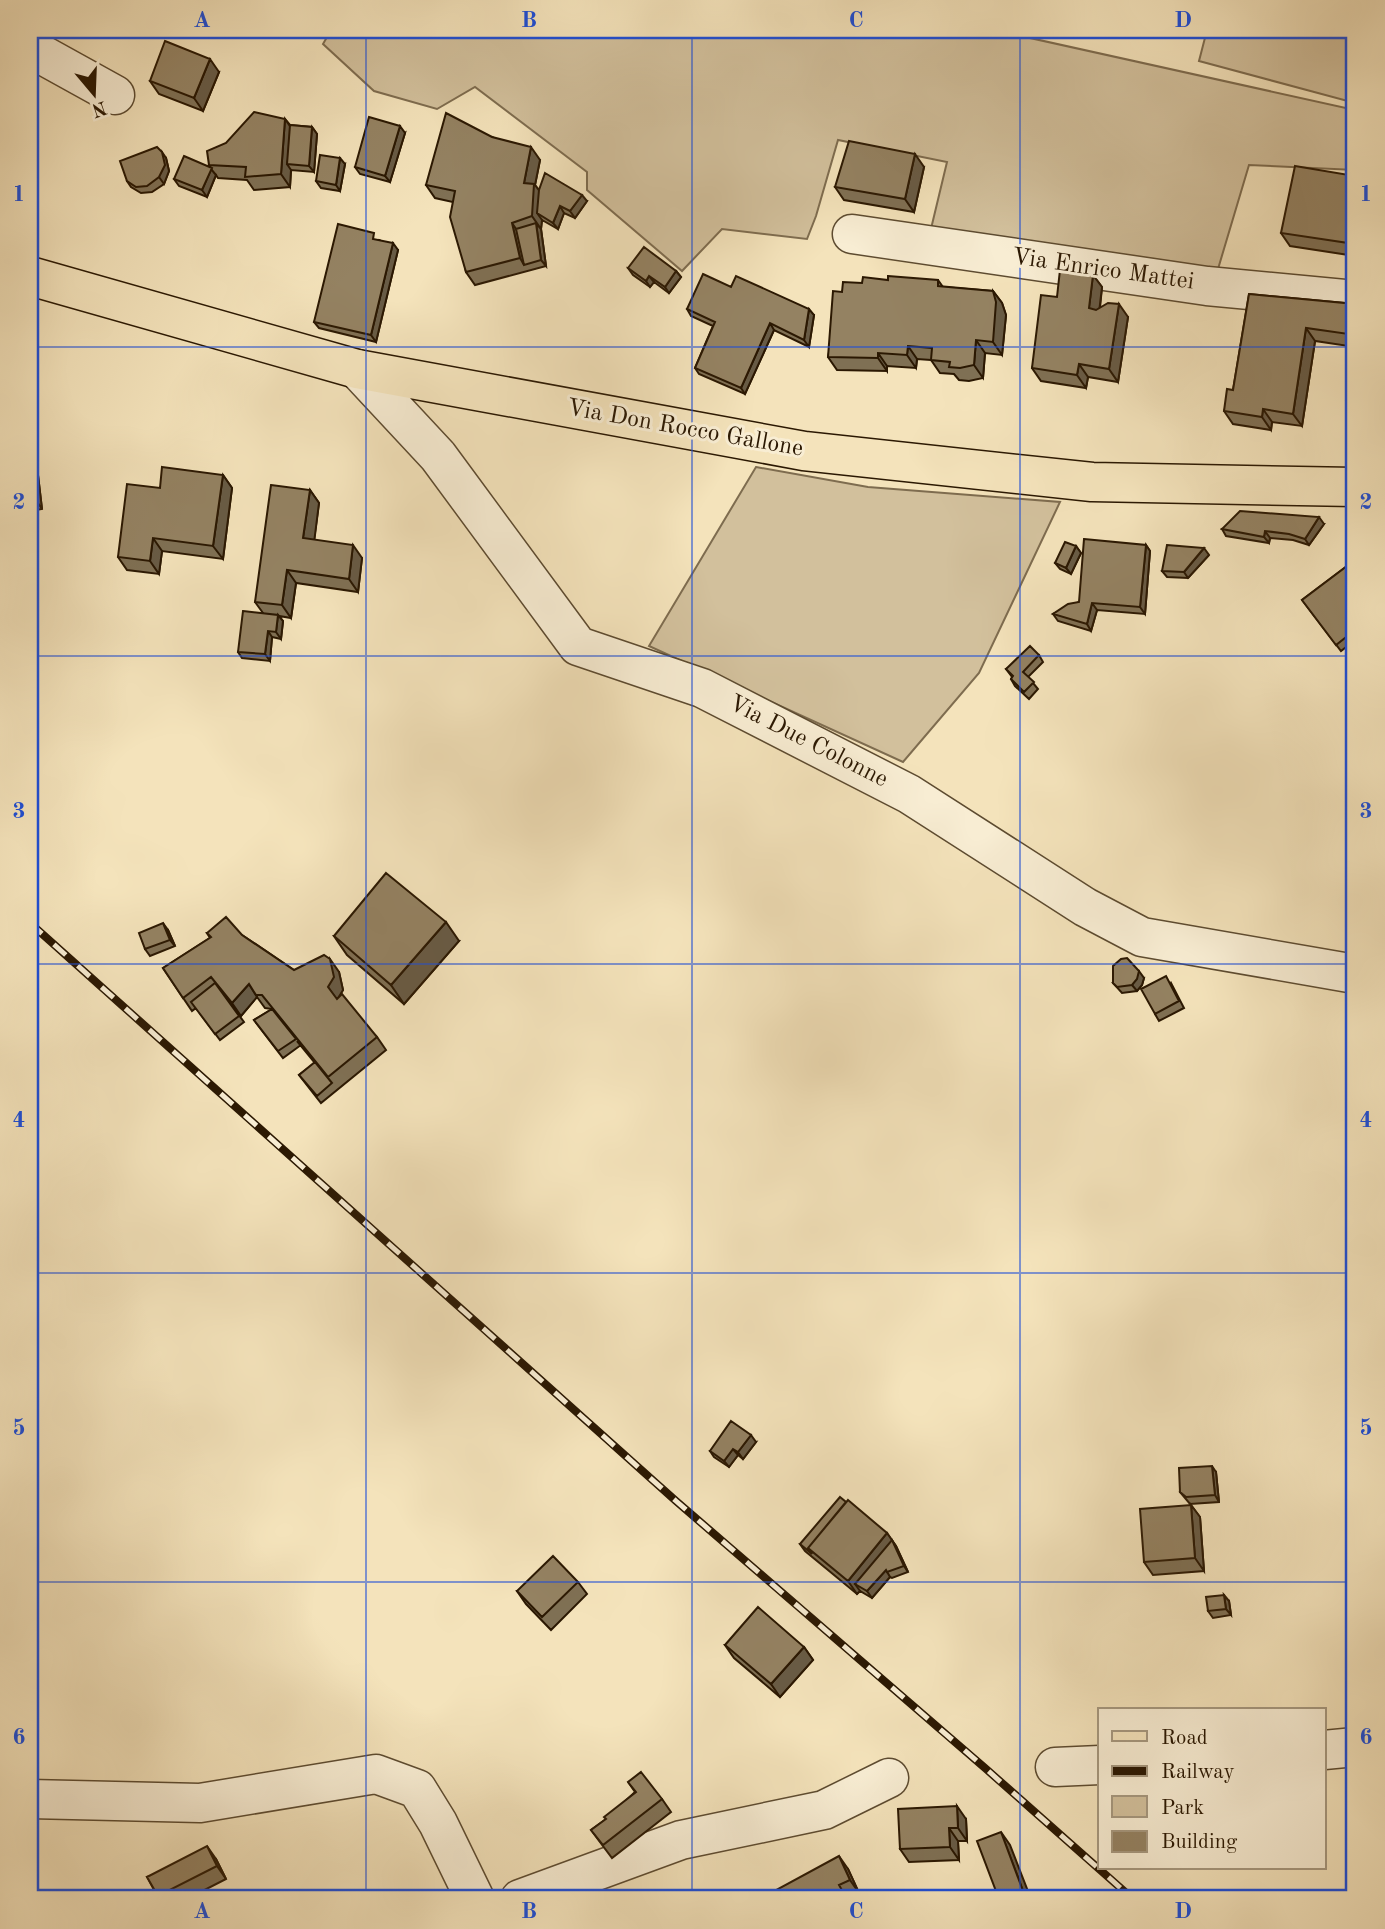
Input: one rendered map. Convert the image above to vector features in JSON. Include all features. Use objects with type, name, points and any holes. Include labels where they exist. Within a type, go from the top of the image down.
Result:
[{"type":"main road","name":"Via Don Rocco Gallone","points":[[30,276],[357,369],[804,451],[1092,482],[1355,487]]},
{"type":"street","points":[[30,48],[115,94]]},
{"type":"street","name":"Via Enrico Mattei","points":[[852,233],[1207,286],[1355,300]]},
{"type":"street","name":"Via Due Colonne","points":[[357,369],[438,456],[579,646],[702,688],[909,794],[1085,908],[1142,937],[1355,974]]},
{"type":"street","points":[[1326,1750],[1355,1747]]},
{"type":"street","points":[[1055,1768],[1098,1765]]},
{"type":"street","points":[[30,1799],[200,1803],[376,1774],[417,1789],[438,1824],[475,1899]]},
{"type":"street","points":[[520,1899],[681,1840],[824,1810],[889,1778]]},
{"type":"green space","points":[[331,30],[994,30],[1355,110],[1355,170],[1249,165],[1215,279],[930,233],[947,162],[838,140],[807,239],[722,229],[682,271],[587,190],[587,172],[475,87],[437,109],[374,91],[323,44]]},
{"type":"green space","points":[[1207,30],[1355,30],[1355,103],[1199,61]]},
{"type":"green space","points":[[756,467],[868,487],[1060,502],[979,673],[903,762],[649,646]]},
{"type":"building","points":[[165,41],[210,59],[194,98],[150,81]]},
{"type":"building","points":[[254,112],[285,119],[281,174],[245,177],[246,167],[209,165],[207,151],[226,143]]},
{"type":"building","points":[[446,113],[492,137],[531,147],[524,183],[534,184],[532,216],[512,223],[520,258],[466,272],[450,217],[455,191],[426,185]]},
{"type":"building","points":[[369,117],[400,126],[385,176],[355,167]]},
{"type":"building","points":[[290,125],[312,127],[309,166],[287,164]]},
{"type":"building","points":[[849,141],[915,154],[905,199],[835,187]]},
{"type":"building","points":[[157,147],[162,152],[165,165],[159,177],[147,186],[136,187],[127,181],[120,161]]},
{"type":"building","points":[[320,155],[340,158],[336,185],[316,181]]},
{"type":"building","points":[[184,156],[212,168],[202,190],[174,179]]},
{"type":"building","points":[[1295,166],[1355,176],[1355,244],[1281,233]]},
{"type":"building","points":[[545,173],[582,195],[570,211],[560,206],[553,223],[537,213],[539,190]]},
{"type":"building","points":[[536,223],[541,260],[524,265],[516,229]]},
{"type":"building","points":[[338,224],[374,233],[373,239],[393,243],[371,335],[314,322]]},
{"type":"building","points":[[644,247],[676,271],[665,287],[649,276],[646,281],[628,268]]},
{"type":"building","points":[[1060,270],[1093,275],[1089,308],[1096,310],[1108,303],[1119,304],[1109,369],[1079,364],[1077,375],[1032,368],[1041,295],[1057,297]]},
{"type":"building","points":[[703,274],[731,287],[736,276],[809,309],[804,340],[770,323],[741,388],[695,368],[715,322],[687,309]]},
{"type":"building","points":[[888,276],[938,280],[938,286],[993,291],[996,302],[993,342],[976,340],[974,365],[960,368],[949,367],[950,362],[931,360],[932,348],[908,346],[907,355],[878,353],[878,358],[828,357],[833,291],[842,292],[843,282],[862,283],[863,277],[888,280]]},
{"type":"building","points":[[1249,294],[1355,304],[1355,400],[1346,400],[1347,366],[1354,366],[1354,349],[1349,349],[1349,334],[1306,328],[1293,414],[1263,409],[1262,417],[1224,411],[1227,389],[1233,390]]},
{"type":"building","points":[[162,467],[223,475],[213,546],[153,538],[150,561],[118,557],[127,484],[160,488]]},
{"type":"building","points":[[30,469],[33,496],[30,497]]},
{"type":"building","points":[[271,485],[310,490],[303,538],[353,545],[349,579],[287,570],[282,605],[255,602]]},
{"type":"building","points":[[1240,511],[1319,517],[1305,539],[1265,531],[1264,537],[1222,529]]},
{"type":"building","points":[[1084,539],[1146,545],[1140,607],[1092,603],[1087,624],[1053,614],[1068,604],[1079,602]]},
{"type":"building","points":[[1065,542],[1076,546],[1066,568],[1055,563]]},
{"type":"building","points":[[1167,545],[1204,548],[1184,572],[1162,571]]},
{"type":"building","points":[[1355,560],[1355,630],[1336,645],[1302,600]]},
{"type":"building","points":[[243,611],[278,615],[276,632],[268,631],[265,654],[238,652]]},
{"type":"building","points":[[1030,646],[1039,655],[1023,672],[1034,682],[1024,692],[1011,679],[1013,676],[1006,669]]},
{"type":"building","points":[[386,873],[446,922],[391,985],[334,936]]},
{"type":"building","points":[[226,917],[242,935],[294,970],[324,955],[330,959],[334,977],[328,987],[337,999],[342,994],[377,1037],[328,1077],[262,995],[256,995],[249,984],[232,1003],[211,977],[183,998],[163,968],[211,937],[207,933]]},
{"type":"building","points":[[163,923],[170,940],[145,949],[139,933]]},
{"type":"building","points":[[1127,958],[1139,971],[1137,979],[1132,985],[1117,987],[1113,983],[1113,966],[1121,959]]},
{"type":"building","points":[[1166,976],[1179,1001],[1155,1014],[1141,989]]},
{"type":"building","points":[[215,983],[239,1016],[215,1034],[191,1002]]},
{"type":"building","points":[[272,1009],[296,1039],[278,1051],[254,1020]]},
{"type":"building","points":[[315,1062],[332,1083],[317,1096],[299,1075]]},
{"type":"building","points":[[731,1421],[751,1435],[738,1452],[733,1449],[724,1461],[710,1451]]},
{"type":"building","points":[[1212,1466],[1215,1495],[1186,1497],[1180,1492],[1179,1468]]},
{"type":"building","points":[[840,1497],[846,1502],[808,1548],[812,1554],[800,1544]]},
{"type":"building","points":[[848,1500],[887,1533],[848,1581],[808,1548]]},
{"type":"building","points":[[1191,1505],[1195,1558],[1144,1562],[1140,1509]]},
{"type":"building","points":[[892,1540],[904,1566],[887,1572],[886,1570],[867,1591],[855,1584]]},
{"type":"building","points":[[553,1556],[578,1582],[542,1617],[517,1591]]},
{"type":"building","points":[[1224,1595],[1226,1609],[1208,1611],[1206,1597]]},
{"type":"building","points":[[758,1607],[804,1647],[771,1684],[725,1645]]},
{"type":"building","points":[[641,1772],[662,1799],[603,1845],[591,1830],[636,1792],[628,1782]]},
{"type":"building","points":[[957,1806],[958,1828],[949,1828],[950,1847],[900,1849],[898,1809]]},
{"type":"building","points":[[1001,1832],[1026,1899],[999,1899],[977,1841]]},
{"type":"building","points":[[207,1846],[217,1866],[158,1896],[147,1877]]},
{"type":"building","points":[[839,1856],[850,1880],[839,1885],[847,1899],[767,1899],[765,1896]]},
{"type":"building","points":[[79,1893],[82,1899],[68,1899]]},
{"type":"railway","points":[[30,923],[676,1501],[1098,1868]]},
{"type":"railway","points":[[1100,1870],[1133,1899]]}]
